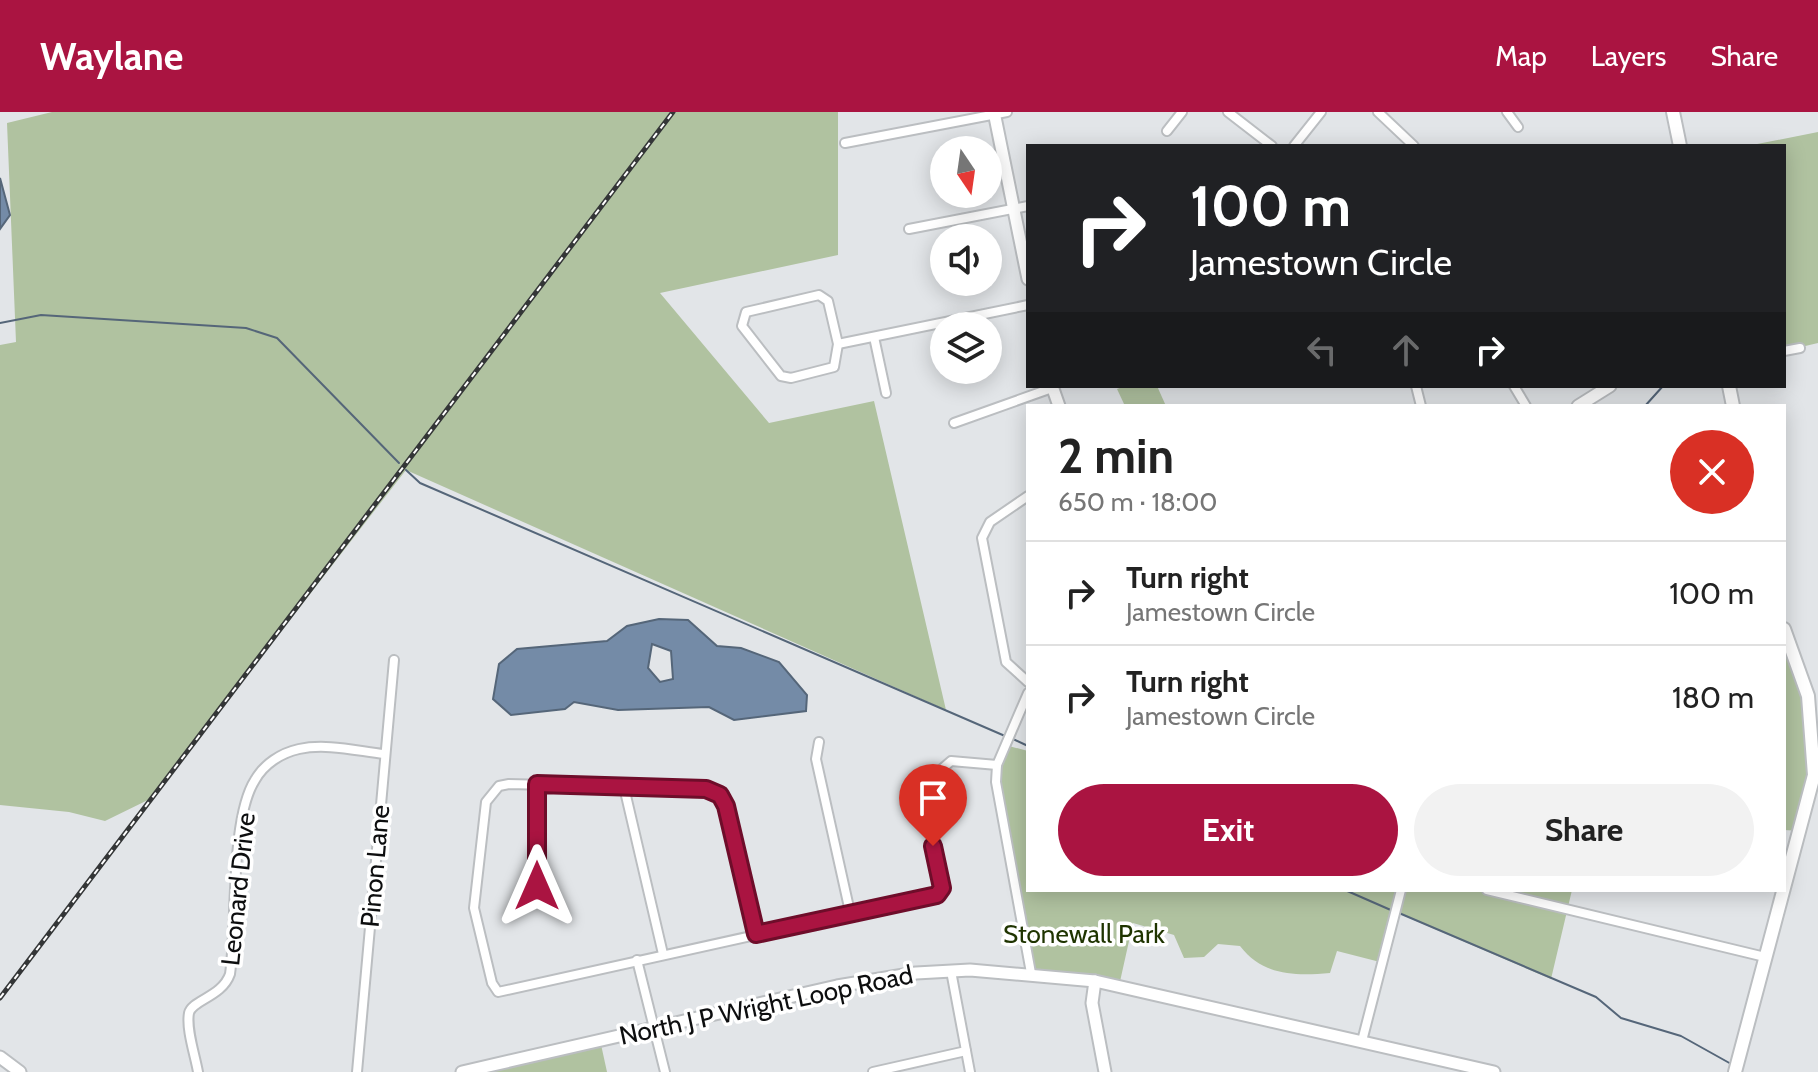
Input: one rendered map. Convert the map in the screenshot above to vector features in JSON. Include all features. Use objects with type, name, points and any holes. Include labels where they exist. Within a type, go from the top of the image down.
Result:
[{"type":"main road","points":[[1673,112],[1680,144]]},
{"type":"main road","points":[[998,113],[1026,269]]},
{"type":"main road","points":[[1581,404],[1607,388]]},
{"type":"main road","points":[[1786,634],[1804,680],[1815,740],[1812,788],[1786,881]]},
{"type":"main road","points":[[1735,1072],[1783,892]]},
{"type":"main road","name":"North J P Wright Loop Road","points":[[462,1072],[840,985],[951,971],[1031,973],[1095,981],[1494,1072]]},
{"type":"main road","points":[[1095,981],[1092,1003],[1105,1072]]},
{"type":"main road","points":[[0,1057],[20,1072]]},
{"type":"street","points":[[1167,131],[1182,112]]},
{"type":"street","points":[[1228,112],[1269,144]]},
{"type":"street","points":[[1296,144],[1321,112]]},
{"type":"street","points":[[1378,112],[1412,144]]},
{"type":"street","points":[[1507,112],[1518,127]]},
{"type":"street","points":[[845,143],[998,113]]},
{"type":"street","points":[[909,229],[1026,206]]},
{"type":"street","points":[[819,295],[828,301],[838,344],[834,367],[791,378],[781,376],[742,326],[746,312],[819,295]]},
{"type":"street","points":[[838,344],[1026,305]]},
{"type":"street","points":[[874,337],[886,393]]},
{"type":"street","points":[[1786,351],[1800,348]]},
{"type":"street","points":[[954,423],[1049,388]]},
{"type":"street","points":[[1026,497],[990,522],[982,538],[1006,662],[1026,680]]},
{"type":"street","name":"Pinon Lane","points":[[357,1072],[394,660]]},
{"type":"street","points":[[1026,698],[997,765],[999,807],[1031,973]]},
{"type":"street","points":[[819,742],[816,759],[850,912]]},
{"type":"street","name":"Leonard Drive","points":[[198,1072],[189,1015],[193,1005],[219,992],[230,974],[241,838],[247,797],[255,779],[270,762],[298,749],[321,747],[384,754]]},
{"type":"street","points":[[756,934],[726,806],[720,795],[706,789],[537,784],[499,786],[486,802],[474,908],[492,983],[498,992],[937,895],[942,888],[925,803],[928,781],[951,761],[997,765]]},
{"type":"street","points":[[537,784],[537,886]]},
{"type":"street","points":[[624,787],[663,954]]},
{"type":"street","points":[[1362,1041],[1400,892]]},
{"type":"street","points":[[1495,892],[1765,957]]},
{"type":"street","points":[[637,960],[665,1072]]},
{"type":"street","points":[[951,971],[970,1072]]},
{"type":"street","points":[[873,1072],[966,1051]]},
{"type":"green space","points":[[52,112],[838,112],[838,255],[660,293],[769,423],[874,401],[946,710],[406,470],[152,798],[105,821],[69,812],[0,805],[0,345],[16,342],[7,123]]},
{"type":"green space","points":[[1818,132],[1818,343],[1786,351],[1786,144],[1757,144]]},
{"type":"green space","points":[[1158,388],[1165,404],[1124,404],[1117,389]]},
{"type":"green space","points":[[1786,634],[1800,665],[1815,763],[1801,831],[1786,830]]},
{"type":"green space","name":"Stonewall Park","points":[[1005,745],[1026,750],[1026,892],[1572,892],[1551,979],[1393,911],[1380,962],[1337,951],[1330,973],[1292,974],[1269,969],[1240,946],[1218,944],[1204,957],[1184,958],[1174,935],[1133,923],[1119,986],[1031,973],[996,782]]},
{"type":"green space","points":[[600,1040],[607,1072],[462,1072]]},
{"type":"water","points":[[0,178],[10,215],[0,229]]},
{"type":"water","points":[[659,619],[688,620],[717,646],[741,648],[779,662],[807,695],[806,711],[734,720],[709,707],[618,710],[574,702],[565,709],[511,715],[493,699],[499,664],[517,649],[607,641],[627,626]],"holes":[[[652,644],[671,651],[673,679],[660,682],[648,668]]]},
{"type":"waterway","points":[[0,323],[41,315],[246,328],[277,338],[399,463]]},
{"type":"waterway","points":[[1647,404],[1661,388]]},
{"type":"waterway","points":[[406,470],[420,483],[1005,736]]},
{"type":"waterway","points":[[1011,738],[1026,745]]},
{"type":"waterway","points":[[1350,892],[1393,911]]},
{"type":"waterway","points":[[1399,913],[1596,997],[1621,1018],[1681,1036],[1733,1065]]},
{"type":"railway","points":[[0,998],[673,112]]},
{"type":"route","points":[[537,886],[537,784],[706,789],[720,795],[726,806],[756,934],[929,894],[937,895],[942,888],[933,846]]}]
